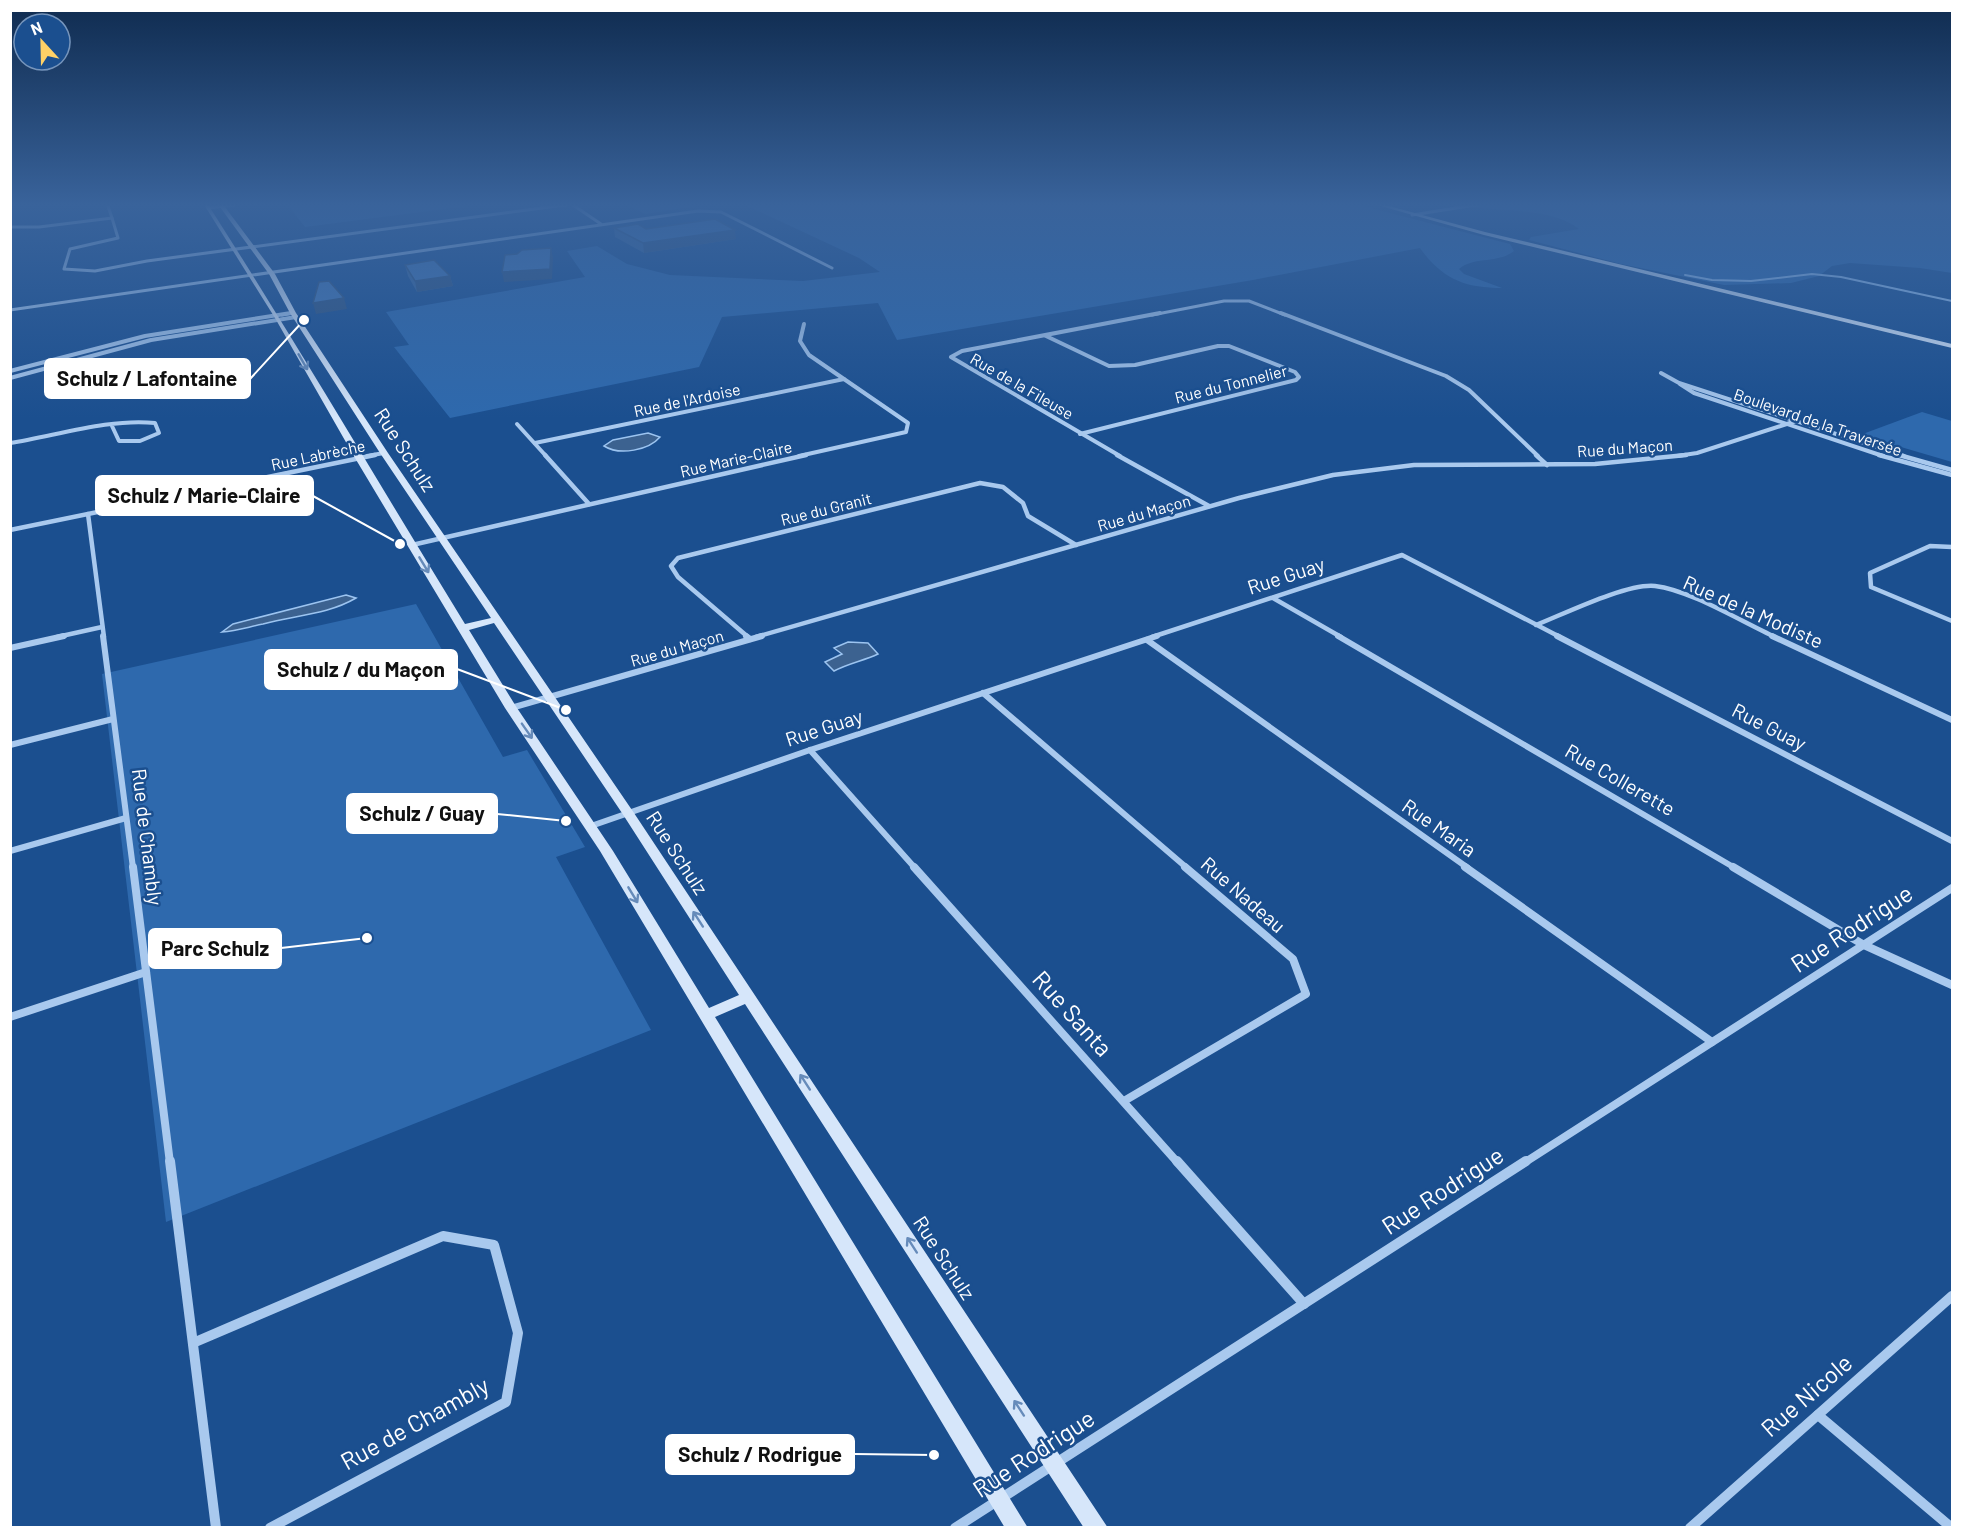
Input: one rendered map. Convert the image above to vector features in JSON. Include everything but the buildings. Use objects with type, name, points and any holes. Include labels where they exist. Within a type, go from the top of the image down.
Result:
[{"type":"street","points":[[10,310],[260,275]]},
{"type":"street","name":"Rue Schulz","points":[[272,275],[295,315],[384,453],[547,698],[628,813],[1097,1527]]},
{"type":"street","points":[[1659,275],[1953,346]]},
{"type":"street","points":[[252,276],[359,458],[511,708],[591,826],[1017,1527]]},
{"type":"street","points":[[263,294],[282,291]]},
{"type":"street","name":"Rue de la Fileuse","points":[[1209,506],[1080,434],[951,357],[962,351],[1224,301],[1262,304],[1446,376],[1469,390],[1547,465]]},
{"type":"street","points":[[10,371],[145,336],[295,315]]},
{"type":"street","points":[[10,378],[151,340],[278,317]]},
{"type":"street","name":"Rue Marie-Claire","points":[[412,545],[906,432],[908,423],[809,355],[800,336],[804,324]]},
{"type":"street","name":"Rue du Tonnelier","points":[[1046,335],[1109,366],[1135,365],[1218,346],[1229,346],[1295,372],[1299,377],[1296,381],[1080,434]]},
{"type":"street","name":"Boulevard de la Traversée","points":[[1661,373],[1694,393],[1909,465],[1953,476]]},
{"type":"street","name":"Rue de l'Ardoise","points":[[535,443],[844,380]]},
{"type":"street","name":"Boulevard de la Traversée","points":[[1679,383],[1953,470]]},
{"type":"street","points":[[10,443],[112,426],[148,420],[155,423],[159,433],[153,438],[119,441],[112,426]]},
{"type":"street","name":"Rue du Maçon","points":[[511,708],[1209,506],[1333,475],[1414,465],[1547,465],[1673,457],[1697,453],[1796,421]]},
{"type":"street","points":[[517,424],[589,504]]},
{"type":"street","name":"Rue Labrèche","points":[[10,530],[384,453]]},
{"type":"street","name":"Rue du Granit","points":[[750,639],[678,577],[671,566],[678,558],[980,483],[1003,487],[1023,503],[1028,516],[1076,545]]},
{"type":"street","name":"Rue de Chambly","points":[[88,514],[216,1527]]},
{"type":"street","points":[[1953,547],[1930,546],[1870,573],[1871,587],[1953,621]]},
{"type":"street","name":"Rue Guay","points":[[591,826],[810,750],[1402,555],[1953,841]]},
{"type":"street","name":"Rue de la Modiste","points":[[1536,625],[1632,588],[1654,586],[1680,593],[1953,720]]},
{"type":"street","name":"Rue Collerette","points":[[1273,598],[1605,790],[1864,945],[1953,986]]},
{"type":"street","points":[[463,628],[495,620]]},
{"type":"street","points":[[10,648],[102,627]]},
{"type":"street","name":"Rue Maria","points":[[1147,640],[1712,1042]]},
{"type":"street","name":"Rue Nadeau","points":[[983,693],[1293,959],[1306,994],[1124,1101]]},
{"type":"street","points":[[10,745],[113,719]]},
{"type":"street","name":"Rue Santa","points":[[810,750],[1304,1304]]},
{"type":"street","points":[[10,851],[126,818]]},
{"type":"street","name":"Rue Rodrigue","points":[[955,1527],[1953,888]]},
{"type":"street","points":[[10,1017],[146,972]]},
{"type":"street","points":[[706,1015],[748,997]]},
{"type":"street","name":"Rue de Chambly","points":[[193,1343],[443,1236],[494,1245],[518,1333],[506,1402],[270,1527]]},
{"type":"street","name":"Rue Nicole","points":[[1690,1527],[1953,1296]]},
{"type":"street","points":[[1818,1415],[1952,1527]]},
{"type":"shaded area","points":[[583,275],[669,275],[803,281],[856,275],[1280,275],[897,340],[878,303],[722,317],[699,367],[450,418],[394,347],[409,345],[386,312],[585,277]]},
{"type":"shaded area","points":[[1447,275],[1466,275],[1502,288],[1477,286],[1455,280]]},
{"type":"shaded area","points":[[1674,275],[1821,275],[1791,283],[1724,285]]},
{"type":"shaded area","points":[[1922,412],[1952,421],[1952,462],[1860,435]]},
{"type":"shaded area","points":[[648,433],[660,437],[642,448],[618,451],[604,446],[613,440]]},
{"type":"shaded area","points":[[346,595],[356,598],[334,608],[222,632],[233,624]]},
{"type":"shaded area","points":[[416,604],[503,757],[527,750],[585,847],[556,857],[651,1030],[166,1222],[102,674]]},
{"type":"shaded area","points":[[848,642],[868,643],[878,654],[834,671],[825,662],[842,654],[834,648]]},
{"type":"waterway","points":[[1685,275],[1712,280],[1751,281],[1805,275]]},
{"type":"waterway","points":[[1819,275],[1841,277],[1952,301]]},
{"type":"place","name":"Schulz / Lafontaine","points":[[304,320]]},
{"type":"place","name":"Schulz / Marie-Claire","points":[[400,544]]},
{"type":"place","name":"Schulz / du Maçon","points":[[566,710]]},
{"type":"place","name":"Schulz / Guay","points":[[566,821]]},
{"type":"place","name":"Parc Schulz","points":[[367,938]]},
{"type":"place","name":"Schulz / Rodrigue","points":[[934,1455]]}]
